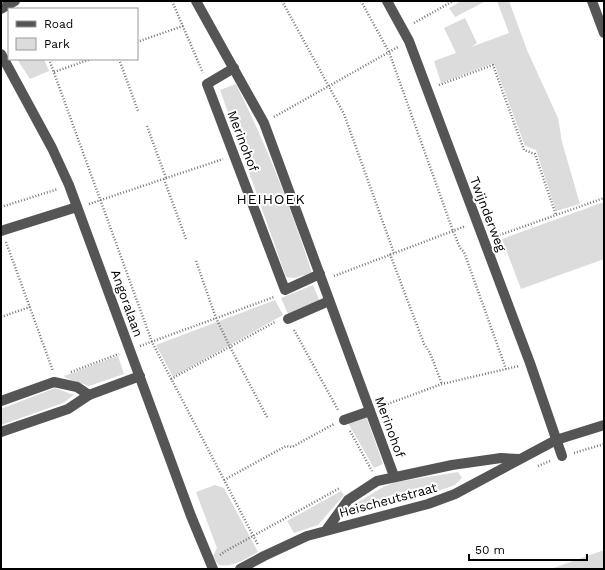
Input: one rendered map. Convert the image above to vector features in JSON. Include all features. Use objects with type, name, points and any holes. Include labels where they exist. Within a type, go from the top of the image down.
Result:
[{"type":"street","points":[[1,9],[15,1]]},
{"type":"street","name":"Merinohof","points":[[196,1],[264,123],[394,476]]},
{"type":"street","name":"Twijnderweg","points":[[387,1],[409,41],[428,90],[530,363],[562,456]]},
{"type":"street","points":[[592,1],[604,34]]},
{"type":"street","name":"Angoralaan","points":[[1,54],[52,148],[69,186],[140,376],[190,516],[212,567]]},
{"type":"street","points":[[207,84],[234,68]]},
{"type":"street","name":"Merinohof","points":[[207,84],[285,290]]},
{"type":"street","points":[[1,230],[77,207]]},
{"type":"street","points":[[285,290],[321,277]]},
{"type":"street","points":[[288,318],[329,300]]},
{"type":"street","points":[[1,432],[68,409],[89,395],[140,376]]},
{"type":"street","points":[[1,401],[55,380],[77,387],[89,395]]},
{"type":"street","points":[[343,420],[370,411]]},
{"type":"street","name":"Heischeutstraat","points":[[240,569],[307,536],[428,504],[455,494],[556,440],[604,425]]},
{"type":"street","name":"Heischeutstraat","points":[[328,530],[348,500],[377,481],[394,476],[452,465],[501,458],[519,459]]},
{"type":"path","points":[[172,1],[207,84]]},
{"type":"path","points":[[282,1],[344,114],[394,253]]},
{"type":"path","points":[[361,1],[389,52],[453,231],[460,248],[464,252],[506,369]]},
{"type":"path","points":[[403,29],[453,1]]},
{"type":"path","points":[[138,42],[183,26]]},
{"type":"path","points":[[264,123],[409,41]]},
{"type":"path","points":[[49,60],[152,342],[264,556]]},
{"type":"path","points":[[54,72],[87,60]]},
{"type":"path","points":[[119,60],[138,111]]},
{"type":"path","points":[[428,90],[493,65],[524,150],[535,154],[556,215]]},
{"type":"path","points":[[147,126],[186,239]]},
{"type":"path","points":[[100,200],[234,155]]},
{"type":"path","points":[[1,207],[69,186]]},
{"type":"path","points":[[485,241],[604,198]]},
{"type":"path","points":[[321,277],[394,253],[477,222]]},
{"type":"path","points":[[1,230],[30,307],[55,380],[130,350],[276,296],[285,290]]},
{"type":"path","points":[[390,254],[424,344],[430,353],[442,384]]},
{"type":"path","points":[[196,261],[216,318],[268,418]]},
{"type":"path","points":[[1,317],[30,307]]},
{"type":"path","points":[[171,379],[286,316],[377,481]]},
{"type":"path","points":[[370,411],[442,384],[530,363]]},
{"type":"path","points":[[224,480],[286,446],[292,447],[343,420]]},
{"type":"path","points":[[212,567],[224,552],[344,486]]},
{"type":"green space","points":[[461,1],[486,1],[455,17],[449,8]]},
{"type":"green space","points":[[497,1],[509,1],[527,50],[558,118],[562,142],[580,204],[556,211],[536,150],[525,146],[494,63],[441,83],[434,61],[456,53],[444,28],[465,18],[477,43],[471,47],[509,33]]},
{"type":"green space","points":[[18,60],[44,60],[49,71],[30,79]]},
{"type":"green space","points":[[236,84],[258,130],[277,177],[312,273],[294,278],[286,277],[220,90]]},
{"type":"green space","points":[[604,202],[604,259],[521,289],[502,239]]},
{"type":"green space","points":[[313,285],[320,302],[288,314],[281,298]]},
{"type":"green space","points":[[275,300],[283,315],[173,377],[156,345]]},
{"type":"green space","points":[[118,356],[124,374],[89,386],[64,376]]},
{"type":"green space","points":[[55,388],[74,395],[63,403],[1,425],[1,409]]},
{"type":"green space","points":[[366,416],[383,464],[374,468],[348,423]]},
{"type":"green space","points":[[458,472],[462,478],[455,485],[427,495],[363,511],[357,510],[357,503],[383,487],[396,482]]},
{"type":"green space","points":[[215,485],[224,488],[258,552],[233,564],[218,564],[213,556],[217,548],[196,492]]},
{"type":"green space","points":[[341,491],[344,495],[318,525],[294,533],[287,521]]},
{"type":"green space","points":[[604,550],[604,569],[551,569]]},
{"type":"district","name":"HEIHOEK","points":[[271,199]]}]
